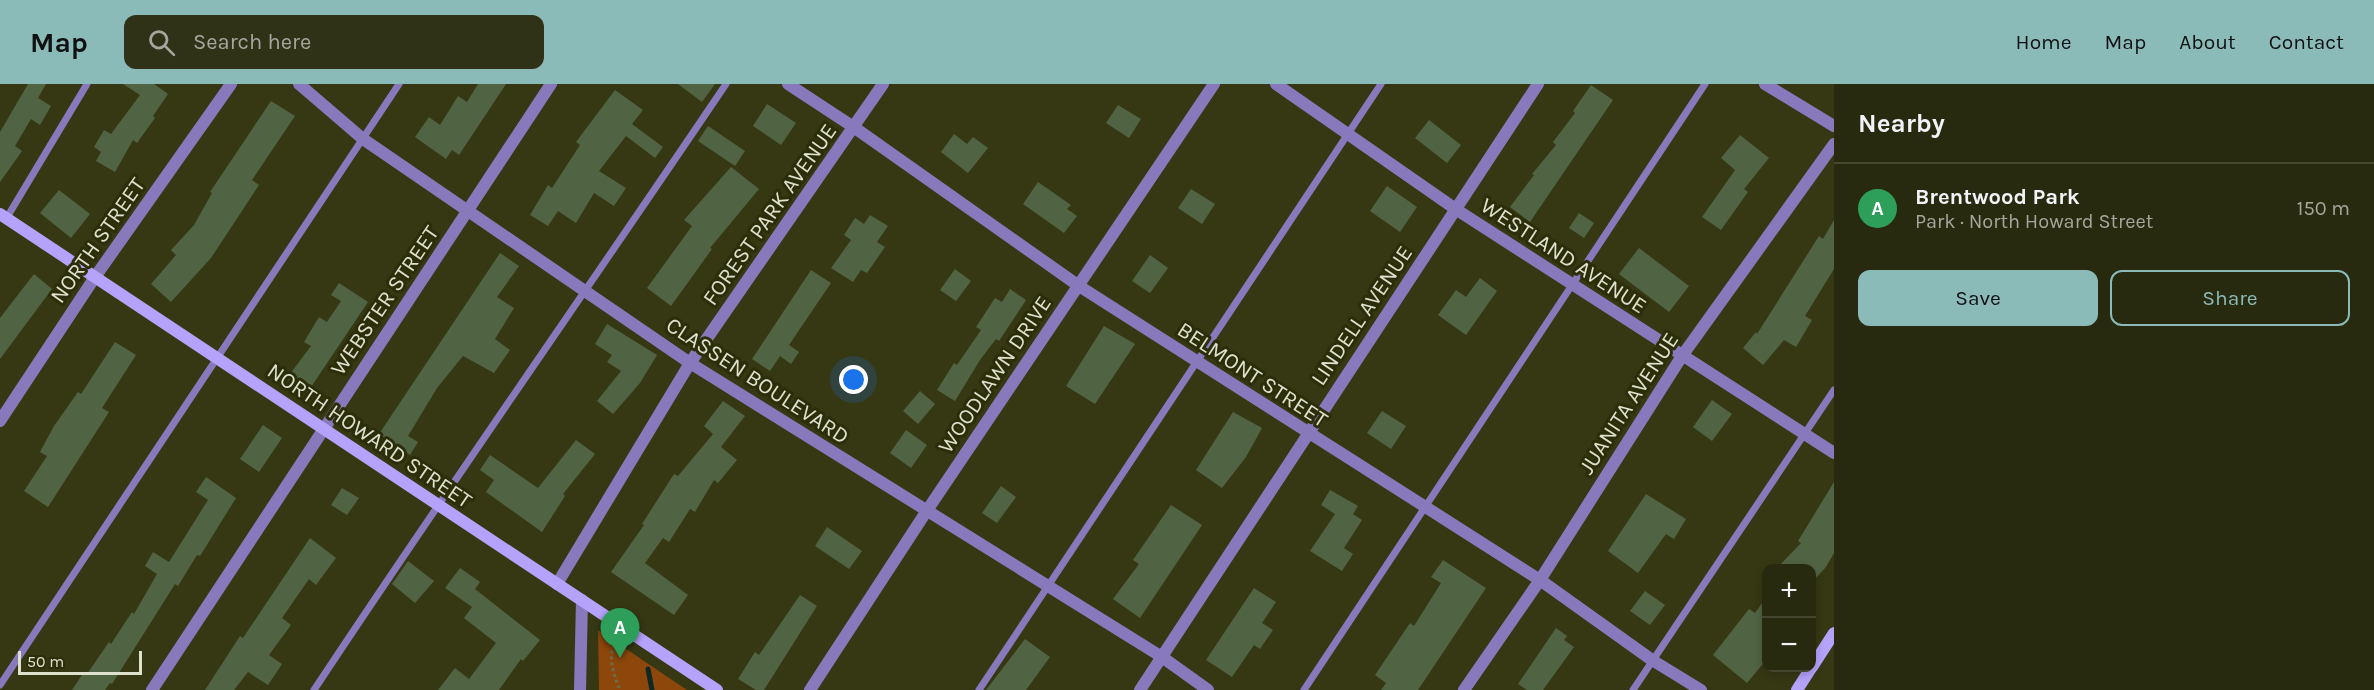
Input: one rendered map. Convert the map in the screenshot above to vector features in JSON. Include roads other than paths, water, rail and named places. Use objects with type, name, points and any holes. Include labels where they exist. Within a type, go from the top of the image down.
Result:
[{"type":"street","name":"NORTH STREET","points":[[0,421],[95,277],[231,84]]},
{"type":"street","name":"CLASSEN BOULEVARD","points":[[299,84],[363,139],[690,363],[1162,657],[1209,690]]},
{"type":"street","name":"WEBSTER STREET","points":[[152,690],[551,84]]},
{"type":"street","name":"BELMONT STREET","points":[[788,84],[855,128],[1079,286],[1307,434],[1540,580],[1652,660],[1701,690]]},
{"type":"street","name":"FOREST PARK AVENUE","points":[[557,584],[690,363],[855,128],[883,84]]},
{"type":"street","name":"WOODLAWN DRIVE","points":[[810,690],[926,512],[1214,84]]},
{"type":"street","name":"WESTLAND AVENUE","points":[[1276,84],[1457,210],[1834,453]]},
{"type":"street","name":"LINDELL AVENUE","points":[[1140,690],[1538,84]]},
{"type":"street","points":[[1765,84],[1834,126]]},
{"type":"street","name":"JUANITA AVENUE","points":[[1464,690],[1540,580],[1682,356],[1834,144]]},
{"type":"street","name":"NORTH HOWARD STREET","points":[[3,217],[717,690]]},
{"type":"street","points":[[580,690],[582,600]]},
{"type":"street","points":[[1816,660],[1834,633]]},
{"type":"street","points":[[1797,690],[1808,672]]},
{"type":"lane","points":[[3,217],[87,84]]},
{"type":"lane","points":[[0,685],[399,84]]},
{"type":"lane","points":[[314,690],[437,504],[586,292],[726,84]]},
{"type":"lane","points":[[979,690],[1381,84]]},
{"type":"lane","points":[[1304,690],[1426,509],[1571,284],[1705,84]]},
{"type":"lane","points":[[1633,690],[1834,390]]},
{"type":"waterway","points":[[648,669],[652,690]]},
{"type":"place","name":"Brentwood Park","points":[[620,658]]}]
